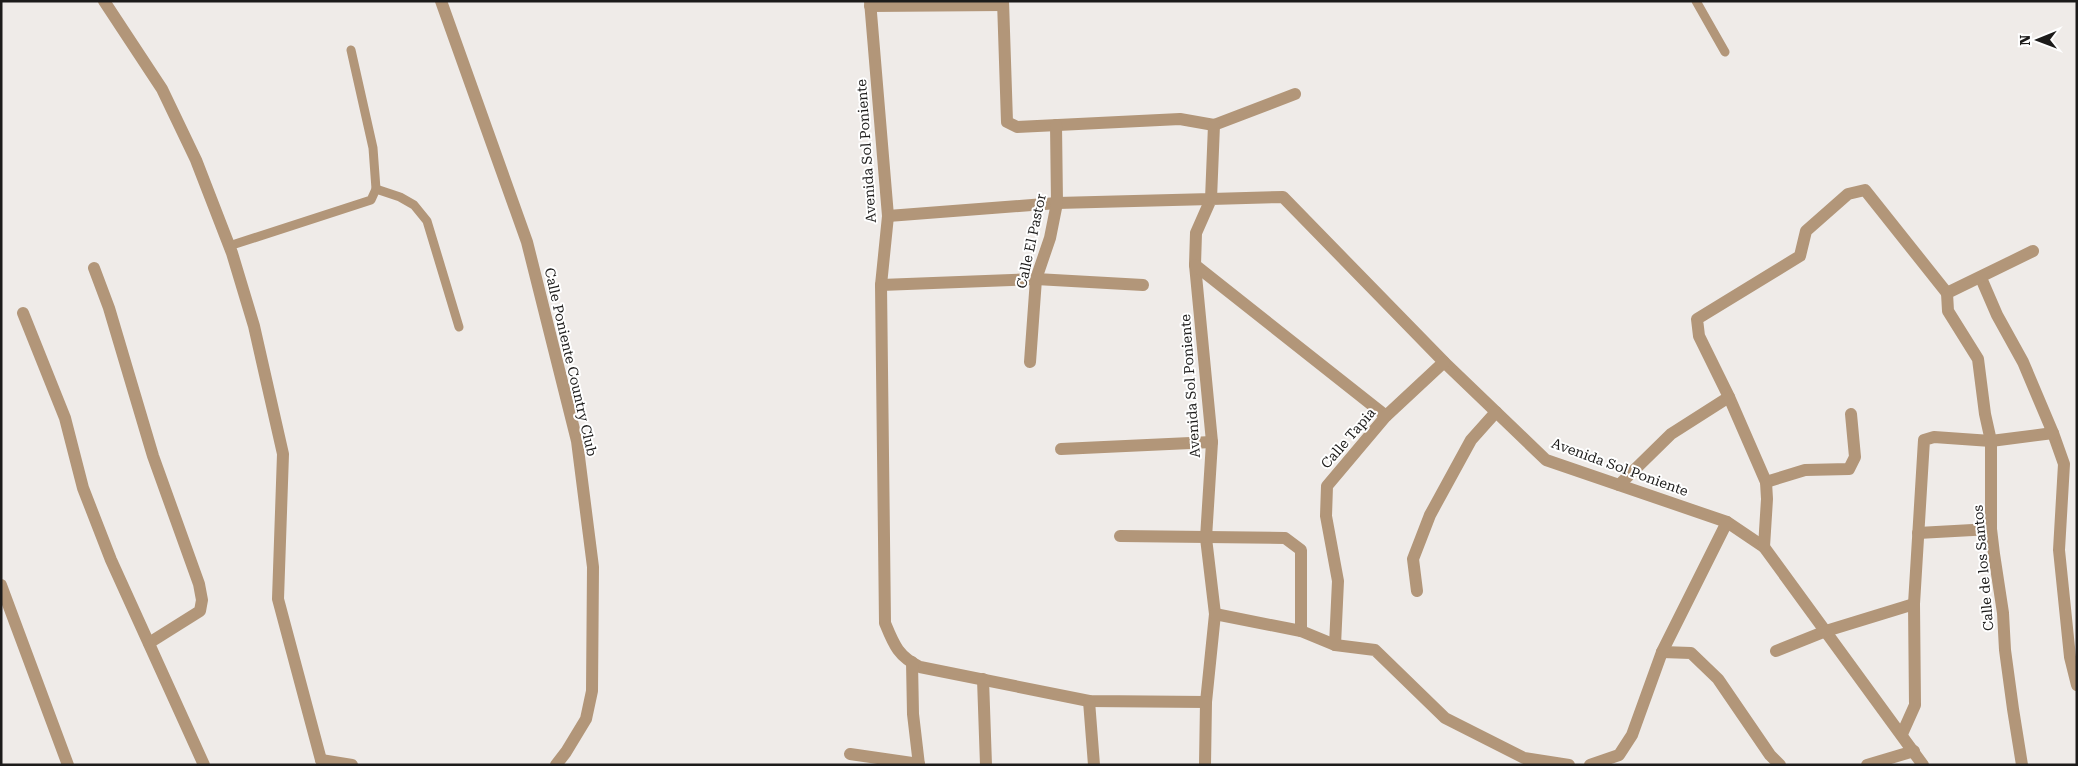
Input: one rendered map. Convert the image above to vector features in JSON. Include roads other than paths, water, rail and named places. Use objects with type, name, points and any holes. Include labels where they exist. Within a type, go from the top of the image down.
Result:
[{"type":"street","points":[[104,1],[162,89],[196,160],[229,246],[254,326],[283,454],[278,599],[319,762],[352,765]]},
{"type":"street","name":"Calle Poniente Country Club","points":[[441,1],[527,242],[577,441],[593,567],[592,691],[586,719],[556,765]]},
{"type":"street","points":[[870,4],[1003,3],[1008,122],[1017,127],[1180,119],[1214,125],[1295,94]]},
{"type":"street","name":"Avenida Sol Poniente","points":[[870,4],[888,216],[881,285],[885,623],[893,644],[904,659],[920,667],[1090,701],[1206,702],[1215,614],[1206,538],[1212,442],[1195,265],[1196,233],[1211,199],[1283,197],[1444,362],[1546,460],[1727,522],[1764,547],[1914,750],[1923,765]]},
{"type":"street","name":"Calle El Pastor","points":[[1030,362],[1036,279],[1050,238],[1057,203],[1056,125]]},
{"type":"street","points":[[888,216],[1057,203],[1211,199],[1214,125]]},
{"type":"street","points":[[1764,547],[1767,499],[1766,482],[1729,397],[1699,336],[1697,319],[1800,256],[1806,231],[1848,194],[1865,190],[1947,293],[1981,278],[2032,251]]},
{"type":"street","points":[[1195,265],[1386,416]]},
{"type":"street","points":[[94,268],[153,456],[199,584],[202,600],[200,611],[149,643]]},
{"type":"street","points":[[1981,278],[1997,315],[2023,362],[2064,464],[2059,550],[2070,657],[2077,684]]},
{"type":"street","points":[[881,285],[1036,279],[1143,285]]},
{"type":"street","name":"Calle de los Santos","points":[[1947,293],[1948,311],[1978,359],[1984,414],[1991,442],[1991,529],[2003,613],[2008,675],[2022,765]]},
{"type":"street","points":[[23,313],[65,418],[83,488],[110,560],[204,765]]},
{"type":"street","name":"Calle Tapia","points":[[1335,645],[1338,581],[1326,516],[1326,486],[1386,416],[1444,362]]},
{"type":"street","points":[[1619,484],[1671,434],[1729,397]]},
{"type":"street","points":[[1417,591],[1413,559],[1430,515],[1470,440],[1496,412]]},
{"type":"street","points":[[1766,482],[1805,470],[1849,469],[1855,457],[1851,414]]},
{"type":"street","points":[[1902,734],[1914,705],[1914,604],[1924,440],[1934,437],[1991,442],[2053,433]]},
{"type":"street","points":[[1061,449],[1212,442]]},
{"type":"street","points":[[1590,765],[1619,755],[1632,735],[1662,652],[1727,522]]},
{"type":"street","points":[[1918,533],[1991,529]]},
{"type":"street","points":[[1120,536],[1285,538],[1300,550],[1301,631]]},
{"type":"street","points":[[2,589],[68,765]]},
{"type":"street","points":[[1776,651],[1826,631],[1914,604]]},
{"type":"street","points":[[1215,614],[1301,631],[1335,645],[1375,650],[1445,718],[1524,758],[1569,765]]},
{"type":"street","points":[[1662,652],[1691,653],[1718,678],[1770,755],[1780,765]]},
{"type":"street","points":[[850,754],[919,764],[913,714],[912,662]]},
{"type":"street","points":[[983,679],[986,765]]},
{"type":"street","points":[[1090,701],[1094,765]]},
{"type":"street","points":[[1205,765],[1206,702]]},
{"type":"street","points":[[1867,765],[1914,750]]},
{"type":"lane","points":[[1696,1],[1725,52]]},
{"type":"lane","points":[[229,246],[371,200],[376,189],[374,148],[351,50]]},
{"type":"lane","points":[[376,189],[400,197],[414,205],[427,221],[458,326]]}]
